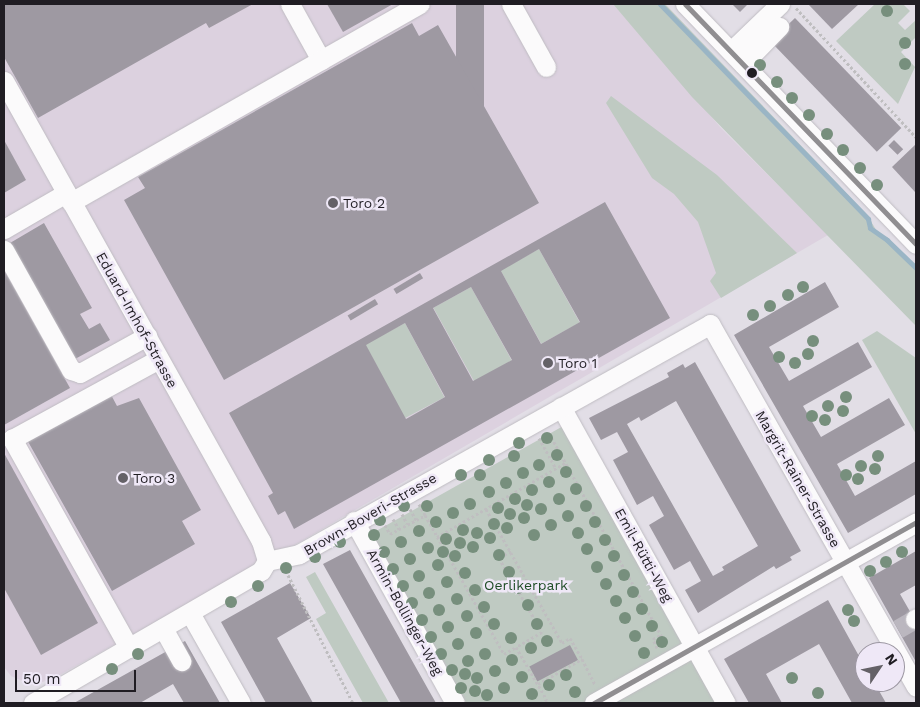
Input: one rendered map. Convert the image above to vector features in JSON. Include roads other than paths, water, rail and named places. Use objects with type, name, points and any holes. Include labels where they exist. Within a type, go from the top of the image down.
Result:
[{"type":"street","points":[[290,4],[321,60]]},
{"type":"street","points":[[4,229],[69,198],[420,4]]},
{"type":"street","points":[[511,4],[546,67]]},
{"type":"street","points":[[685,4],[912,232]]},
{"type":"street","points":[[737,57],[780,4]]},
{"type":"street","points":[[737,57],[779,27]]},
{"type":"street","name":"Eduard-Imhof-Strasse","points":[[4,81],[261,541],[267,561]]},
{"type":"street","points":[[4,250],[70,370],[80,372],[146,336]]},
{"type":"street","name":"Brown-Boveri-Strasse","points":[[33,703],[261,570],[267,561],[299,554],[354,521],[710,324]]},
{"type":"street","name":"Margrit-Rainer-Strasse","points":[[710,324],[845,562],[892,632],[916,687]]},
{"type":"street","points":[[129,648],[12,440],[159,359]]},
{"type":"street","name":"Emil-Rütti-Weg","points":[[561,406],[726,703]]},
{"type":"street","name":"Armin-Bollinger-Weg","points":[[354,521],[456,703]]},
{"type":"street","points":[[595,695],[695,646],[916,522]]},
{"type":"street","points":[[190,613],[241,703]]},
{"type":"street","points":[[163,628],[181,661]]},
{"type":"waterway","points":[[660,4],[868,219],[870,228],[887,240],[916,268]]},
{"type":"tunnel","points":[[898,629],[915,619]]},
{"type":"place","name":"Toro 2","points":[[333,203]]},
{"type":"place","name":"Toro 1","points":[[548,363]]},
{"type":"place","name":"Toro 3","points":[[123,478]]},
{"type":"park label","name":"Oerlikerpark","points":[[526,585]]}]
